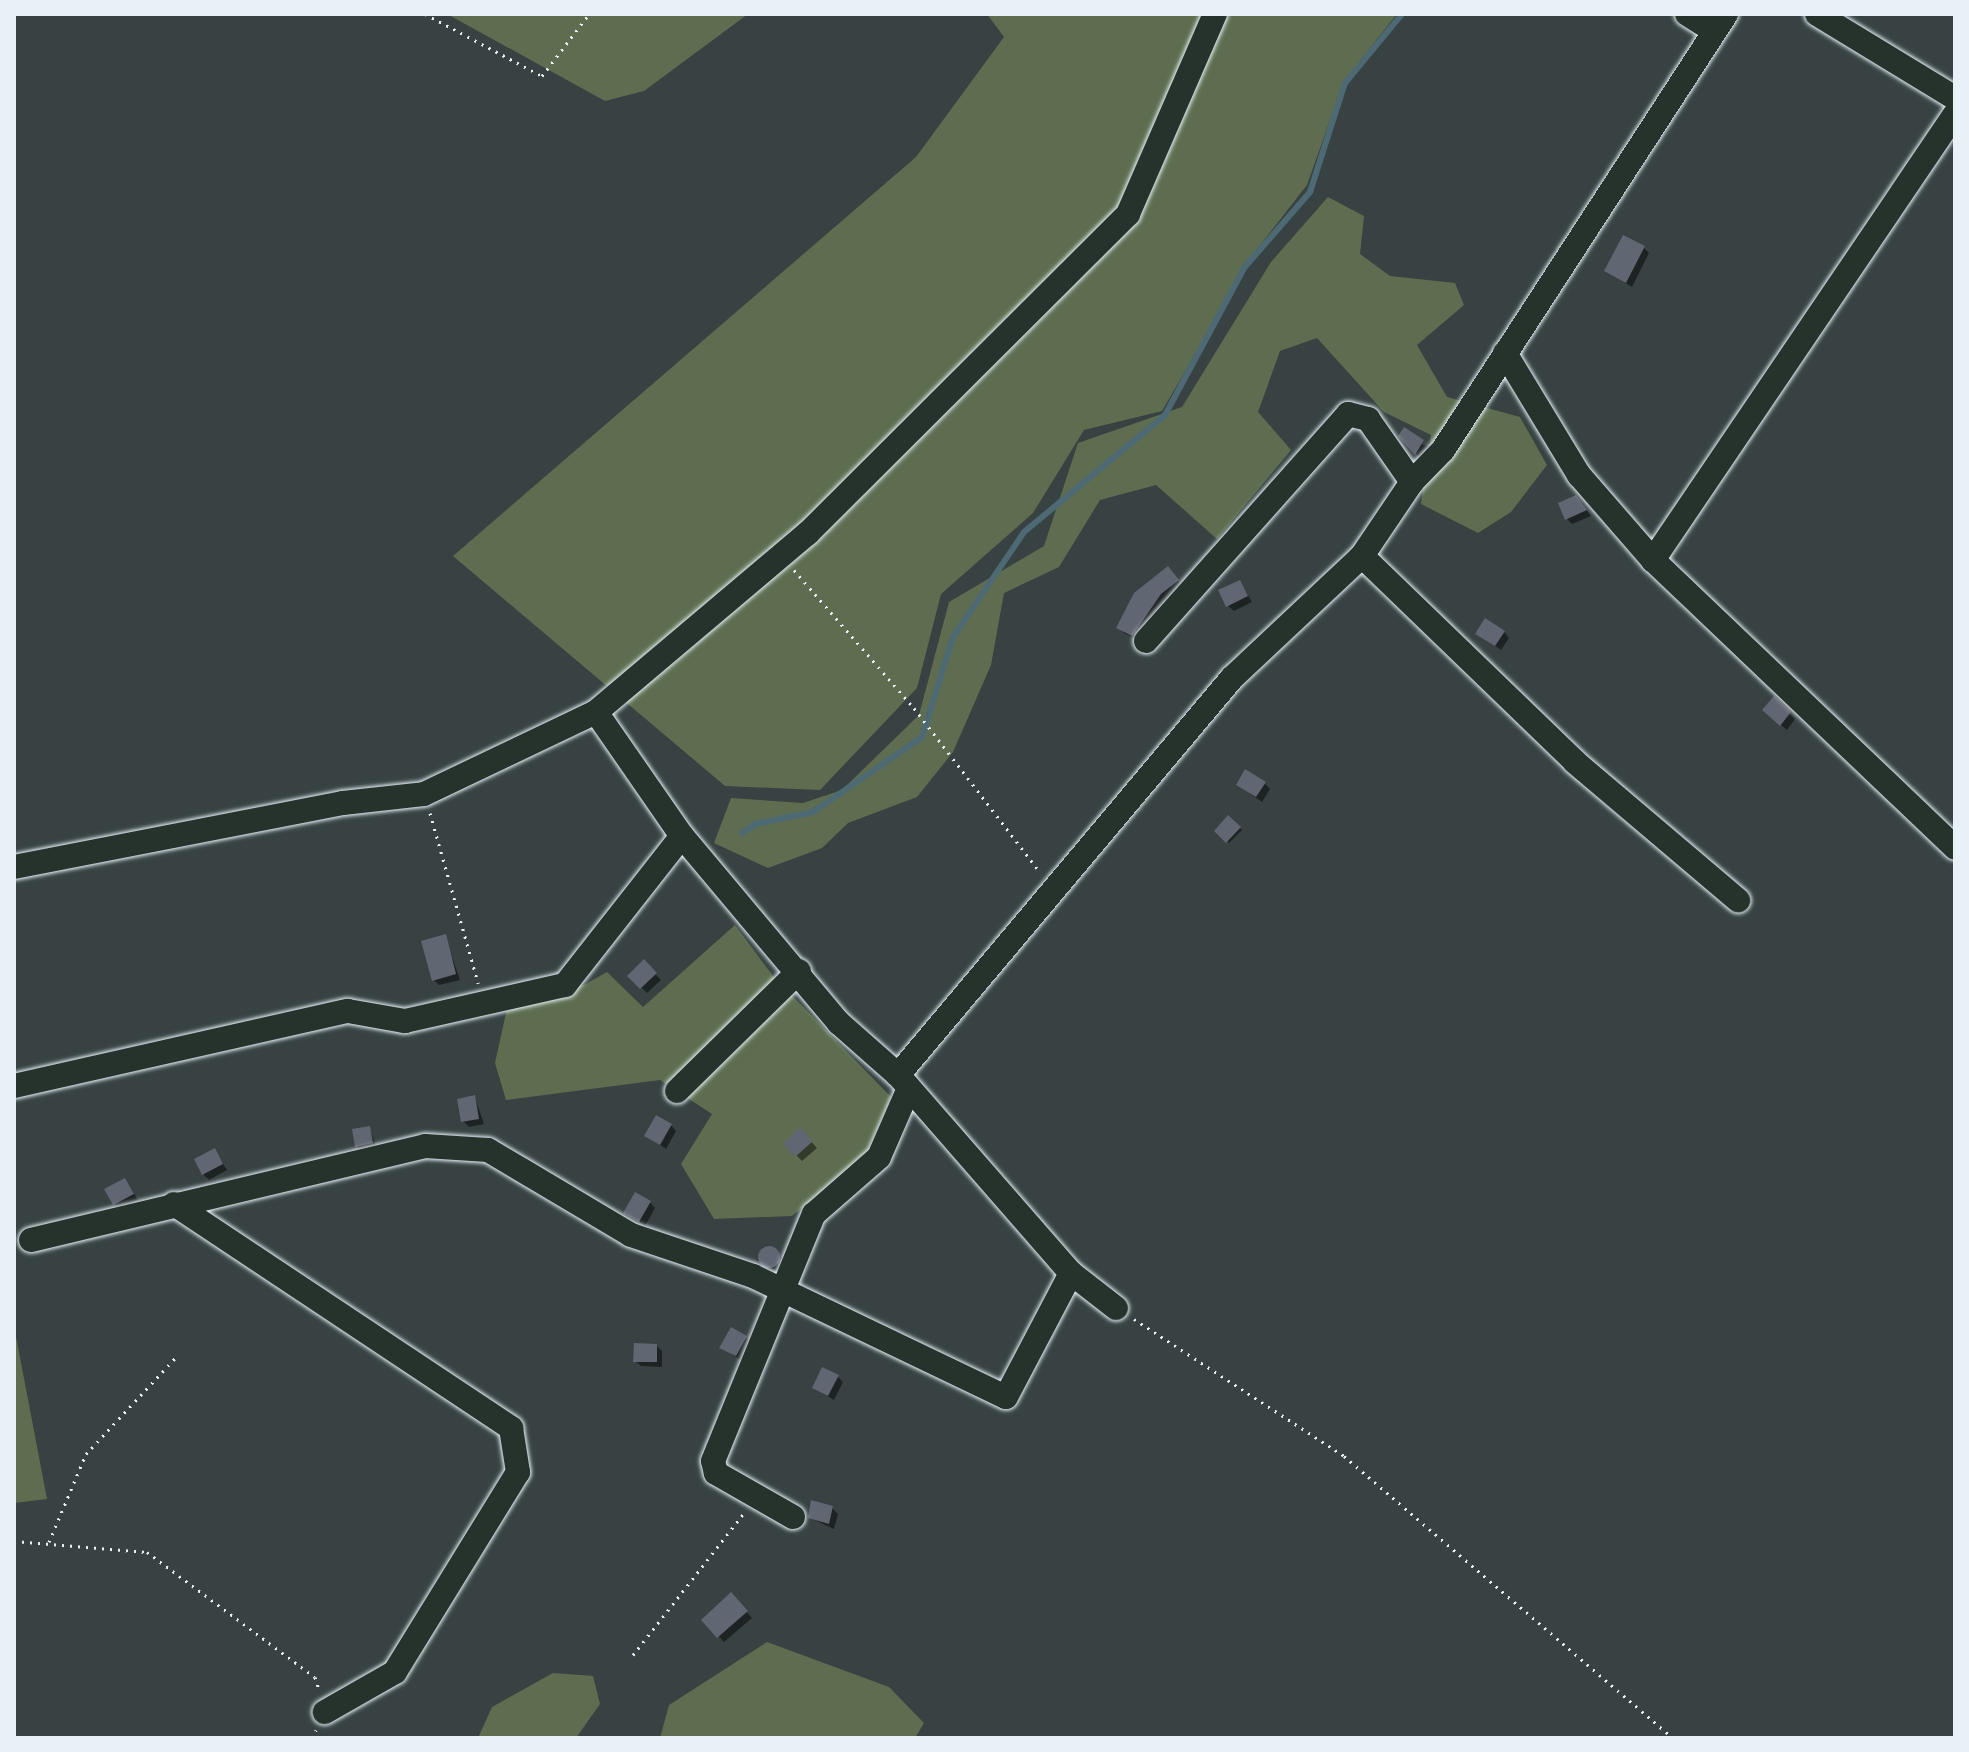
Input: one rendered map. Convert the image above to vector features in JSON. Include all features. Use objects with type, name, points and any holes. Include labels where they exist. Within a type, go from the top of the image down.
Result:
[{"type":"street","points":[[14,867],[343,803],[424,794],[596,712],[781,556],[1128,214],[1215,14]]},
{"type":"street","points":[[793,1517],[716,1473],[713,1461],[784,1295],[814,1214],[879,1157],[903,1082],[1053,889],[1232,678],[1362,556],[1412,482],[1443,450],[1720,23],[1687,14]]},
{"type":"street","points":[[1817,14],[1955,98]]},
{"type":"street","points":[[1653,560],[1955,114]]},
{"type":"street","points":[[1505,353],[1579,475],[1653,560],[1955,848]]},
{"type":"street","points":[[1146,641],[1348,414],[1368,419],[1412,482]]},
{"type":"street","points":[[1362,556],[1575,762],[1738,900]]},
{"type":"street","points":[[596,712],[682,836],[799,971],[839,1023],[903,1082],[1071,1273],[1116,1308]]},
{"type":"street","points":[[14,1086],[348,1011],[405,1021],[565,985],[682,836]]},
{"type":"street","points":[[677,1091],[799,971]]},
{"type":"street","points":[[31,1240],[425,1146],[488,1150],[631,1235],[753,1276],[784,1295],[1006,1397],[1071,1273]]},
{"type":"street","points":[[174,1204],[511,1428],[518,1472],[395,1672],[325,1712]]},
{"type":"path","points":[[425,14],[542,76],[589,14]]},
{"type":"path","points":[[781,556],[914,708],[1053,889]]},
{"type":"path","points":[[424,794],[484,1003]]},
{"type":"path","points":[[1116,1308],[1344,1456],[1673,1738]]},
{"type":"path","points":[[49,1542],[86,1454],[178,1355]]},
{"type":"path","points":[[633,1655],[757,1497]]},
{"type":"path","points":[[14,1541],[147,1552],[315,1677],[325,1712],[312,1738]]},
{"type":"green space","points":[[447,14],[748,14],[644,91],[605,101]]},
{"type":"green space","points":[[987,14],[1397,14],[1344,81],[1307,185],[1254,253],[1162,411],[1084,430],[1033,513],[941,594],[917,688],[820,790],[725,786],[453,556],[916,157],[1004,37]]},
{"type":"green space","points":[[1328,197],[1364,216],[1360,254],[1390,276],[1455,283],[1464,305],[1417,345],[1447,397],[1520,417],[1547,465],[1511,512],[1478,533],[1421,504],[1431,435],[1384,412],[1317,338],[1280,351],[1258,412],[1291,450],[1217,539],[1156,485],[1100,500],[1059,567],[1004,593],[991,665],[953,752],[917,797],[848,823],[822,848],[768,868],[714,843],[731,798],[803,803],[842,790],[919,715],[949,602],[1044,546],[1078,443],[1182,407],[1271,262]]},
{"type":"green space","points":[[735,925],[773,976],[891,1097],[865,1156],[792,1216],[714,1219],[681,1164],[712,1114],[660,1080],[506,1100],[495,1063],[508,1004],[584,985],[607,972],[643,1007]]},
{"type":"green space","points":[[14,1326],[47,1499],[14,1503]]},
{"type":"green space","points":[[767,1642],[889,1687],[924,1723],[915,1738],[660,1738],[669,1705]]},
{"type":"green space","points":[[553,1673],[593,1676],[600,1704],[576,1738],[478,1738],[492,1707]]},
{"type":"building","points":[[1623,235],[1645,246],[1626,283],[1604,271]]},
{"type":"building","points":[[1404,427],[1424,440],[1415,455],[1398,436]]},
{"type":"building","points":[[1576,495],[1587,510],[1565,520],[1558,503]]},
{"type":"building","points":[[1168,566],[1179,580],[1161,594],[1132,636],[1116,628],[1134,593]]},
{"type":"building","points":[[1240,580],[1248,596],[1226,607],[1218,590]]},
{"type":"building","points":[[1485,618],[1505,631],[1495,646],[1475,634]]},
{"type":"building","points":[[1774,696],[1791,712],[1780,726],[1762,710]]},
{"type":"building","points":[[1245,769],[1266,782],[1256,797],[1236,785]]},
{"type":"building","points":[[1228,815],[1241,827],[1226,843],[1214,831]]},
{"type":"building","points":[[446,934],[456,974],[432,981],[421,941]]},
{"type":"building","points":[[644,959],[657,973],[640,989],[627,976]]},
{"type":"building","points":[[475,1095],[479,1119],[461,1122],[457,1099]]},
{"type":"building","points":[[656,1115],[672,1124],[660,1145],[644,1136]]},
{"type":"building","points":[[370,1126],[373,1143],[355,1147],[352,1129]]},
{"type":"building","points":[[800,1127],[813,1141],[795,1157],[783,1144]]},
{"type":"building","points":[[215,1148],[223,1164],[202,1175],[194,1159]]},
{"type":"building","points":[[125,1178],[134,1194],[113,1205],[104,1189]]},
{"type":"building","points":[[635,1192],[651,1201],[639,1222],[623,1213]]},
{"type":"building","points":[[769,1246],[777,1249],[780,1257],[777,1265],[769,1268],[761,1265],[758,1257],[761,1249]]},
{"type":"building","points":[[731,1327],[747,1336],[736,1356],[719,1348]]},
{"type":"building","points":[[634,1343],[657,1344],[657,1362],[633,1362]]},
{"type":"building","points":[[822,1367],[839,1375],[828,1396],[812,1388]]},
{"type":"building","points":[[811,1500],[833,1506],[829,1524],[808,1518]]},
{"type":"building","points":[[731,1592],[748,1611],[717,1638],[701,1620]]},
{"type":"waterway","points":[[742,833],[756,824],[813,812],[922,737],[953,637],[1024,532],[1165,415],[1244,268],[1310,192],[1345,83],[1402,14]]}]
